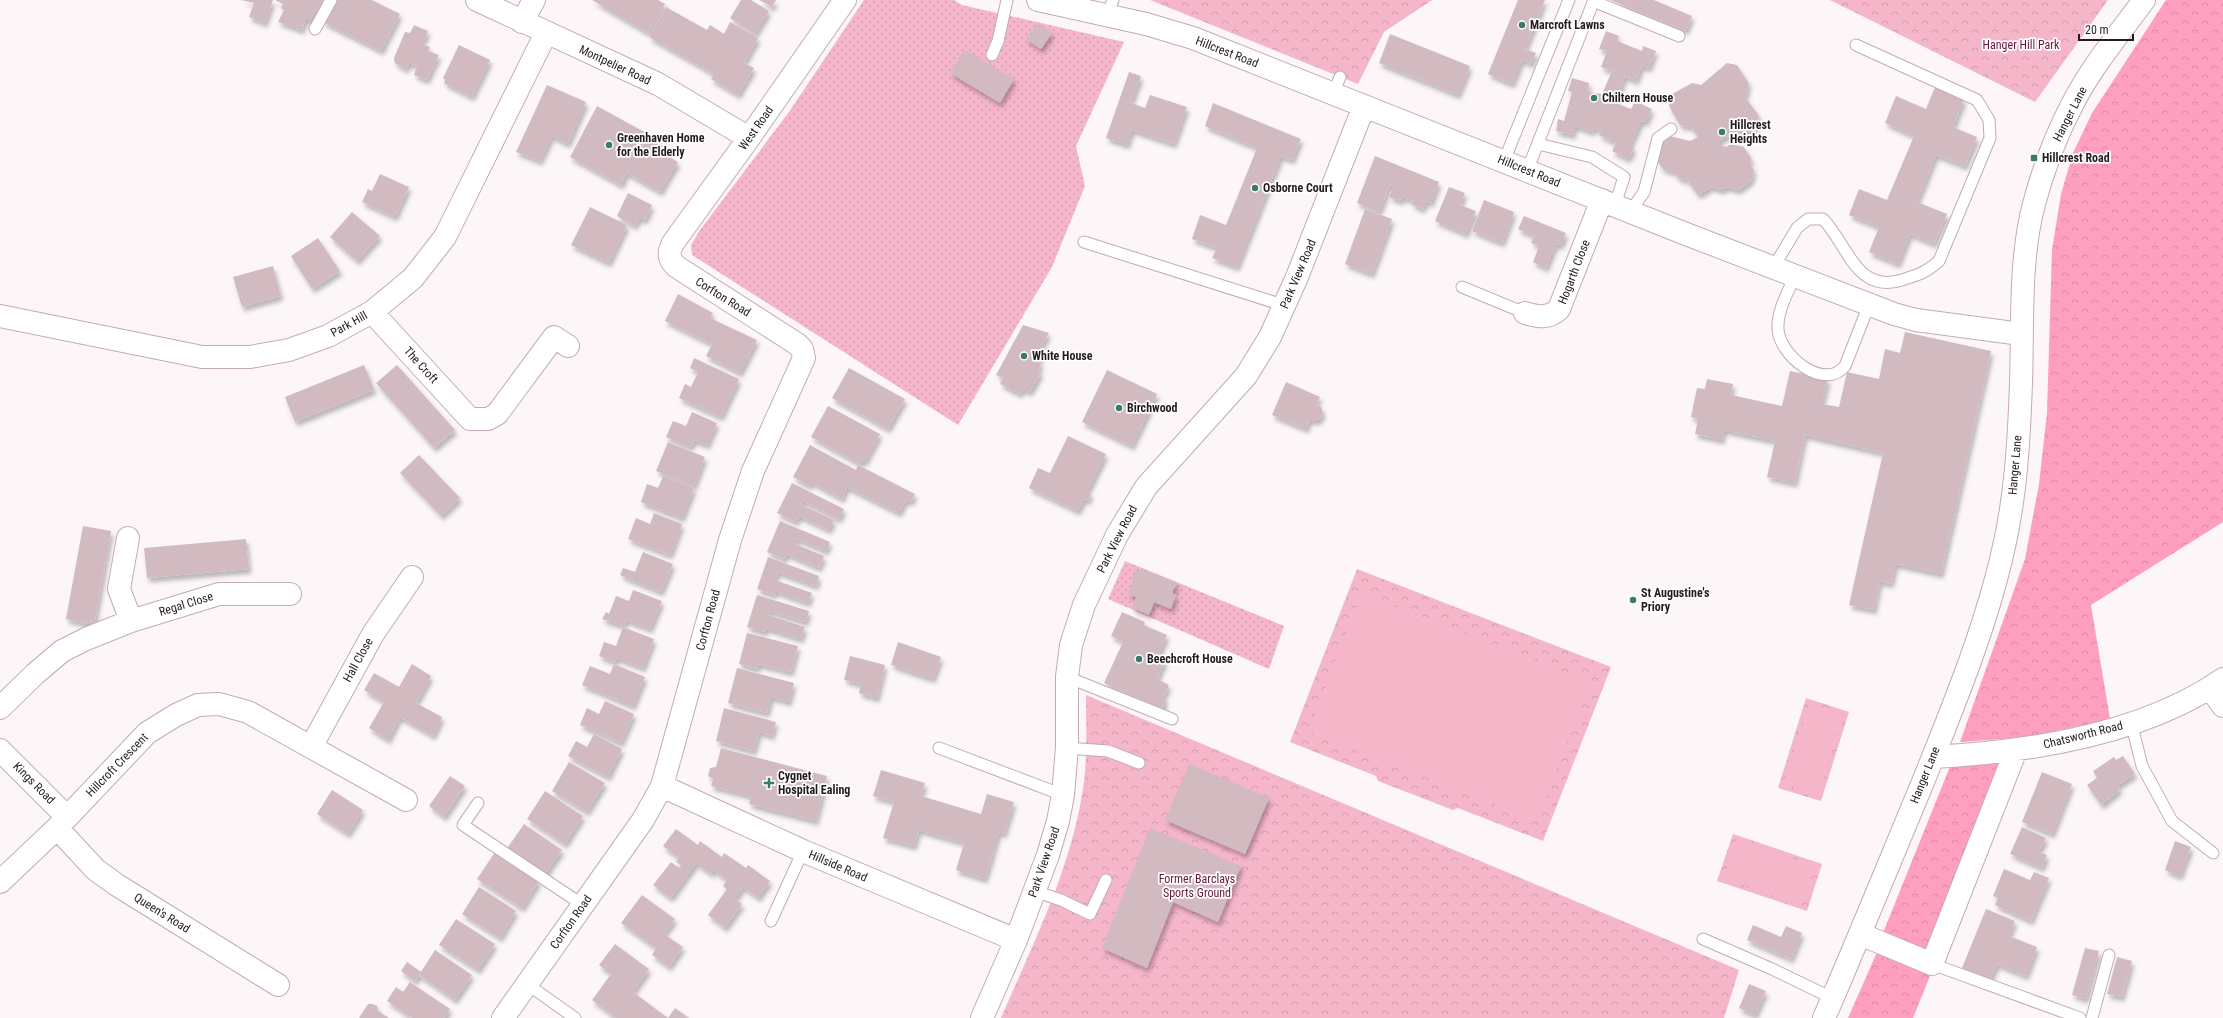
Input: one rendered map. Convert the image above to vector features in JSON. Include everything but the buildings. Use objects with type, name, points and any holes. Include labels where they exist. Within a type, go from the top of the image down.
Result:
[{"type":"main road","name":"Montpelier Road","points":[[477,0],[658,84],[750,138]]},
{"type":"main road","points":[[522,22],[534,0]]},
{"type":"main road","name":"West Road","points":[[669,255],[673,243],[750,138],[844,0]]},
{"type":"main road","name":"Hillcrest Road","points":[[1038,0],[1110,7],[1192,38],[1337,85],[1364,106],[1869,305],[1916,320],[2021,334]]},
{"type":"main road","name":"Hanger Lane","points":[[1824,1018],[1933,757],[1981,631],[2003,550],[2012,502],[2018,444],[2021,334],[2027,236],[2033,206],[2053,146],[2073,102],[2103,55],[2144,0]]},
{"type":"main road","name":"Park Hill","points":[[0,316],[202,357],[250,357],[289,350],[328,336],[372,312],[413,278],[445,237],[546,33]]},
{"type":"main road","name":"Park View Road","points":[[982,1018],[1016,940],[1048,855],[1063,795],[1067,748],[1067,677],[1071,645],[1084,605],[1132,508],[1146,487],[1246,376],[1270,337],[1286,306],[1364,106]]},
{"type":"main road","name":"Hogarth Close","points":[[1525,313],[1544,317],[1552,315],[1560,309],[1615,206]]},
{"type":"main road","name":"Corfton Road","points":[[503,1018],[643,820],[662,786],[730,540],[753,471],[804,358],[802,350],[797,344],[677,267],[672,262],[669,255]]},
{"type":"main road","name":"The Croft","points":[[372,312],[470,419],[488,419],[497,414],[554,337],[568,346]]},
{"type":"main road","points":[[128,538],[119,589],[132,621]]},
{"type":"main road","name":"Hall Close","points":[[311,747],[373,634],[412,577]]},
{"type":"main road","name":"Regal Close","points":[[0,708],[35,674],[62,651],[86,639],[132,621],[220,594],[290,594]]},
{"type":"main road","points":[[2217,683],[2223,706]]},
{"type":"main road","name":"Chatsworth Road","points":[[1933,757],[2016,750],[2076,739],[2130,722],[2179,704],[2217,683]]},
{"type":"main road","name":"Hillcroft Crescent","points":[[0,882],[62,822],[147,733],[176,715],[198,705],[219,704],[248,712],[406,800]]},
{"type":"main road","name":"Kings Road","points":[[0,750],[62,822]]},
{"type":"main road","points":[[1860,934],[1932,964],[2016,750]]},
{"type":"main road","name":"Hillside Road","points":[[662,786],[803,851],[1016,940]]},
{"type":"main road","name":"Queen's Road","points":[[62,822],[96,870],[117,885],[278,985]]},
{"type":"lane","points":[[316,29],[331,0]]},
{"type":"lane","points":[[992,55],[1000,34],[1007,0]]},
{"type":"lane","points":[[1504,162],[1569,0]]},
{"type":"lane","points":[[1527,171],[1594,1],[1679,36]]},
{"type":"lane","points":[[1773,268],[1797,228],[1808,219],[1823,219],[1832,230],[1848,257],[1863,276],[1888,284],[1925,273],[1939,261],[1990,138],[1989,120],[1977,100],[1856,44]]},
{"type":"lane","points":[[1615,206],[1644,192],[1658,138],[1671,129]]},
{"type":"lane","points":[[1538,144],[1592,158],[1624,177],[1615,206]]},
{"type":"lane","points":[[1084,242],[1286,306]]},
{"type":"lane","points":[[1795,276],[1779,316],[1778,331],[1787,350],[1795,360],[1816,373],[1834,374],[1840,372],[1845,366],[1869,305]]},
{"type":"lane","points":[[1462,287],[1525,313]]},
{"type":"lane","points":[[1067,677],[1172,719]]},
{"type":"lane","points":[[2130,722],[2142,766],[2172,821],[2213,853]]},
{"type":"lane","points":[[939,748],[1063,795]]},
{"type":"lane","points":[[1067,748],[1108,751],[1139,763]]},
{"type":"lane","points":[[478,803],[463,825],[583,905]]},
{"type":"lane","points":[[771,921],[803,851]]},
{"type":"lane","points":[[1034,891],[1061,900],[1090,914],[1106,880]]},
{"type":"lane","points":[[1702,939],[1772,968],[1832,998]]},
{"type":"lane","points":[[2092,1018],[2109,955]]},
{"type":"lane","points":[[1932,964],[2080,1018]]},
{"type":"lane","points":[[527,984],[575,1018]]},
{"type":"green space","points":[[864,0],[954,0],[962,5],[1124,42],[1076,146],[1085,186],[1052,267],[958,425],[692,255],[691,245],[700,230],[789,112]]},
{"type":"green space","points":[[1150,0],[1432,0],[1384,32],[1358,84]]},
{"type":"green space","name":"Hanger Hill Park","points":[[1830,0],[2108,0],[2035,102]]},
{"type":"green space","points":[[2166,0],[2223,0],[2223,522],[2091,605],[2110,719],[2030,737],[1960,742],[2025,559],[2039,484],[2047,413],[2052,250],[2061,194],[2073,153],[2092,113]]},
{"type":"green space","points":[[1125,561],[1284,626],[1269,669],[1108,599]]},
{"type":"green space","points":[[1357,569],[1611,667],[1543,841],[1458,808],[1453,810],[1378,781],[1376,776],[1290,742]]},
{"type":"green space","points":[[1362,594],[1591,682],[1537,821],[1309,732]]},
{"type":"green space","name":"Former Barclays Sports Ground","points":[[1086,695],[1739,970],[1724,1018],[1001,1018],[1059,881],[1076,824],[1084,783]]},
{"type":"green space","points":[[1806,698],[1849,712],[1821,801],[1778,788]]},
{"type":"green space","points":[[1809,705],[1843,716],[1818,794],[1784,784]]},
{"type":"green space","points":[[2007,761],[1930,953],[1883,933],[1951,764]]},
{"type":"green space","points":[[1733,834],[1822,864],[1807,911],[1717,881]]},
{"type":"green space","points":[[1737,839],[1815,866],[1802,905],[1724,878]]},
{"type":"green space","points":[[1878,950],[1932,971],[1913,1018],[1848,1018]]},
{"type":"place","name":"Marcroft Lawns","points":[[1522,25]]},
{"type":"place","name":"Chiltern House","points":[[1594,98]]},
{"type":"place","name":"Hillcrest Heights","points":[[1722,132]]},
{"type":"place","name":"Greenhaven Home for the Elderly","points":[[609,145]]},
{"type":"place","name":"Hillcrest Road","points":[[2034,158]]},
{"type":"place","name":"Osborne Court","points":[[1255,188]]},
{"type":"place","name":"White House","points":[[1024,356]]},
{"type":"place","name":"Birchwood","points":[[1119,408]]},
{"type":"place","name":"St Augustine's Priory","points":[[1633,600]]},
{"type":"place","name":"Beechcroft House","points":[[1139,659]]},
{"type":"place","name":"Cygnet Hospital Ealing","points":[[769,783]]}]
